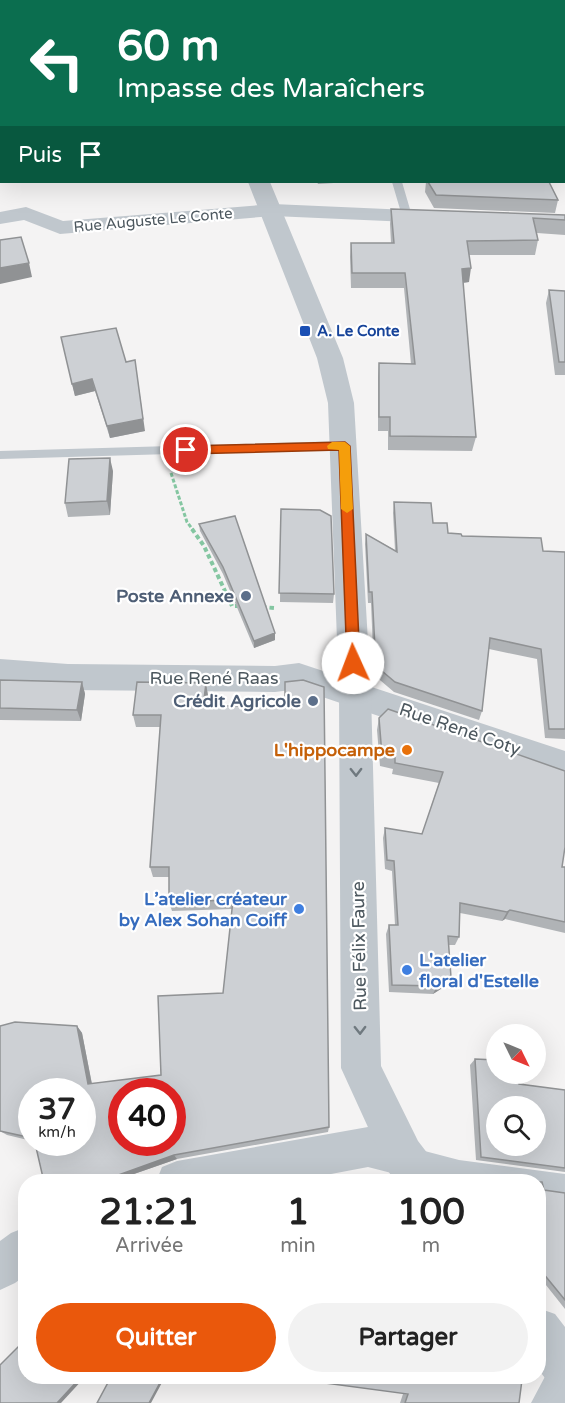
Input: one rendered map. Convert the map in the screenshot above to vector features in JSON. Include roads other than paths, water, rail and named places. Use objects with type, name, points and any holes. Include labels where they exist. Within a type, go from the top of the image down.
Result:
[{"type":"street","points":[[260,183],[273,210],[330,358],[341,403],[345,446],[355,693]]},
{"type":"street","name":"Rue Auguste Le Conte","points":[[0,218],[26,213],[60,228],[273,210],[452,218]]},
{"type":"street","name":"Rue René Raas","points":[[0,672],[68,678],[275,679],[299,676],[355,693]]},
{"type":"street","name":"Rue René Coty","points":[[355,693],[565,765]]},
{"type":"street","name":"Rue Félix Faure","points":[[355,693],[361,1068],[413,1169]]},
{"type":"street","points":[[221,1174],[368,1147],[413,1169]]},
{"type":"street","points":[[0,1268],[18,1254]]},
{"type":"street","points":[[546,1341],[565,1365]]},
{"type":"street","points":[[554,1403],[565,1385]]},
{"type":"lane","points":[[397,183],[407,216]]},
{"type":"lane","points":[[0,455],[345,446]]},
{"type":"lane","points":[[413,1169],[459,1170],[489,1174]]},
{"type":"lane","points":[[546,1181],[565,1184]]},
{"type":"place","name":"A. Le Conte","points":[[305,331]]},
{"type":"place","name":"Poste Annexe","points":[[246,596]]},
{"type":"place","name":"Crédit Agricole","points":[[313,701]]},
{"type":"place","name":"L'hippocampe","points":[[407,750]]},
{"type":"place","name":"L’atelier créateur by Alex Sohan Coiff","points":[[299,909]]},
{"type":"place","name":"L'atelier floral d'Estelle","points":[[407,970]]}]
